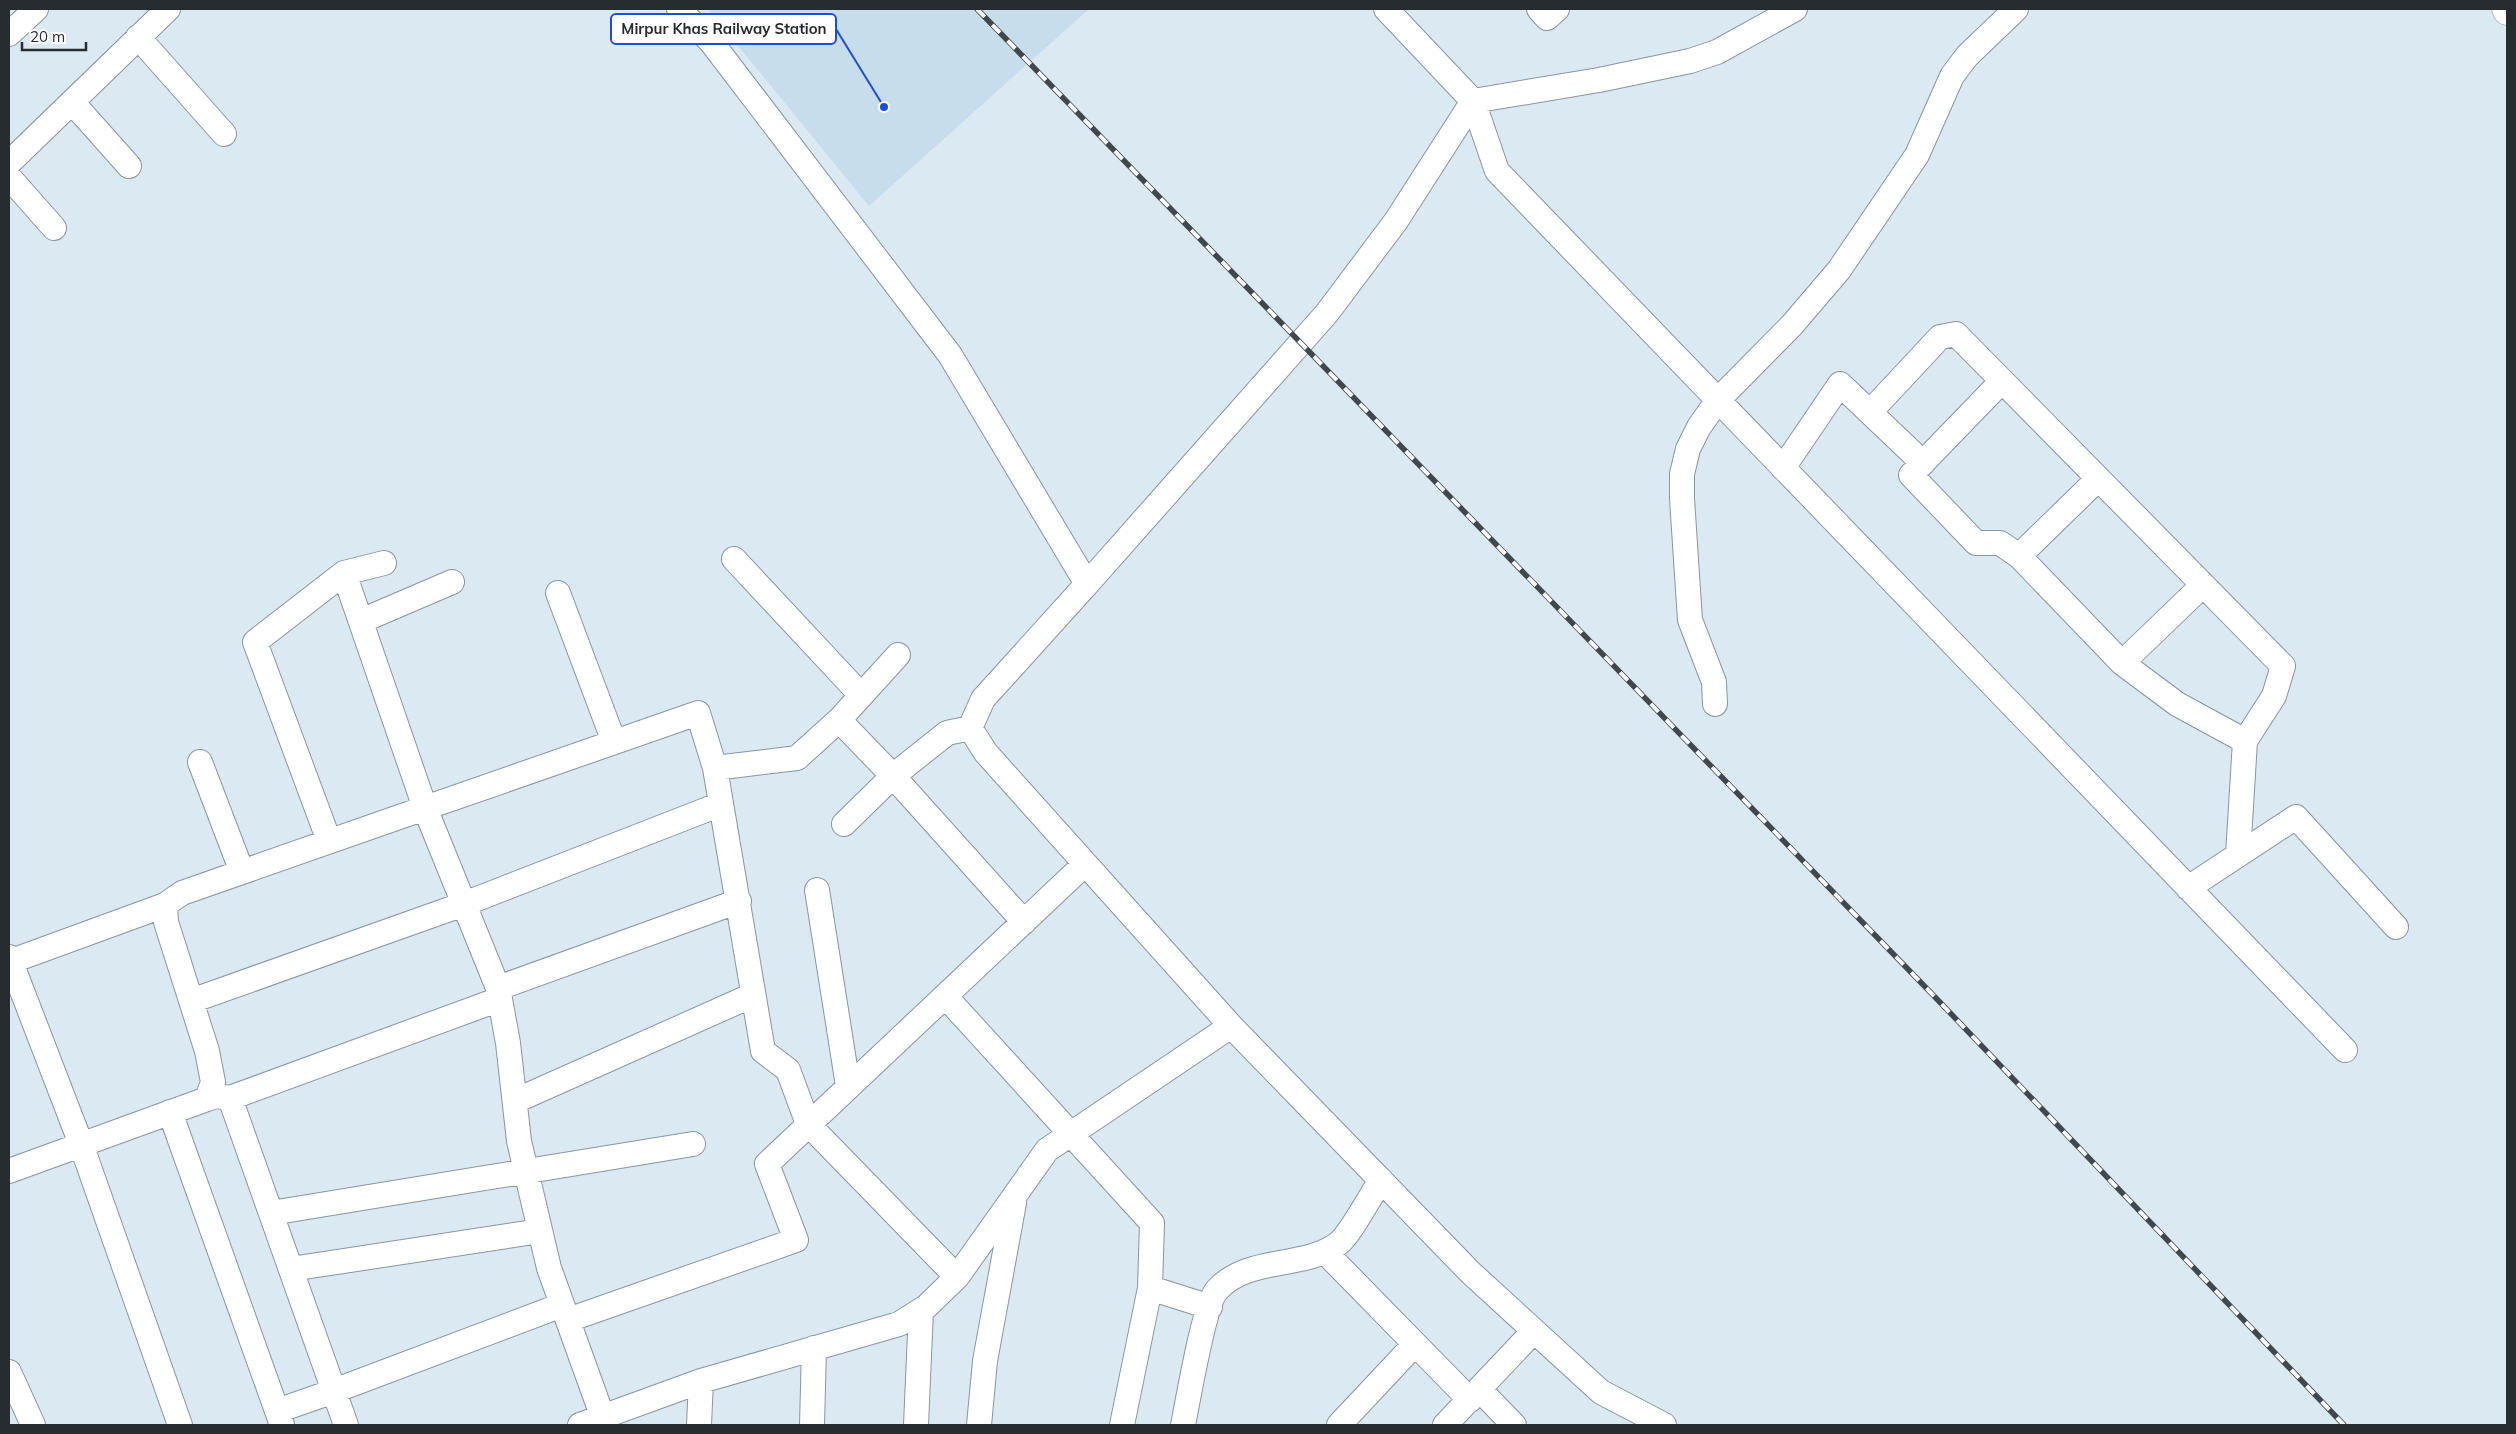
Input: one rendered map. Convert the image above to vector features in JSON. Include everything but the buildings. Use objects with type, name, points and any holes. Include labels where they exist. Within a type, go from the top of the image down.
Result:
[{"type":"street","points":[[9,34],[36,9]]},
{"type":"street","points":[[9,163],[168,9]]},
{"type":"street","points":[[679,9],[712,42],[950,355],[1087,584]]},
{"type":"street","points":[[1386,9],[1472,101],[1497,171],[2344,1050]]},
{"type":"street","points":[[1539,9],[1547,18],[1557,9]]},
{"type":"street","points":[[970,728],[984,699],[1327,313],[1396,221],[1472,101],[1599,80],[1690,61],[1717,52],[1795,9]]},
{"type":"street","points":[[1715,704],[1714,682],[1690,620],[1682,474],[1688,450],[1699,427],[1718,400],[1792,325],[1839,270],[1917,155],[1952,76],[1967,56],[2016,9]]},
{"type":"street","points":[[138,37],[224,134]]},
{"type":"street","points":[[72,102],[129,166]]},
{"type":"street","points":[[9,177],[54,228]]},
{"type":"street","points":[[1870,412],[1940,337],[1956,334],[2283,666],[2274,696],[2245,741],[2238,855]]},
{"type":"street","points":[[2002,381],[1911,476],[1976,543],[2000,543],[2019,556],[2122,662],[2177,704],[2245,741]]},
{"type":"street","points":[[1783,468],[1840,384],[1923,463]]},
{"type":"street","points":[[2019,556],[2098,479]]},
{"type":"street","points":[[734,559],[861,695]]},
{"type":"street","points":[[329,841],[255,642],[344,573],[384,563]]},
{"type":"street","points":[[344,573],[425,808],[499,994],[519,1141],[549,1268],[603,1418]]},
{"type":"street","points":[[361,622],[452,582]]},
{"type":"street","points":[[2122,662],[2203,585]]},
{"type":"street","points":[[558,593],[614,742]]},
{"type":"street","points":[[715,768],[797,758],[839,720],[898,655]]},
{"type":"street","points":[[180,1425],[81,1144],[10,960],[165,905],[182,893],[698,713],[715,768],[739,901],[762,1051],[788,1070],[808,1124],[957,1277]]},
{"type":"street","points":[[839,720],[893,776],[1024,922]]},
{"type":"street","points":[[844,824],[893,776],[947,733],[970,728]]},
{"type":"street","points":[[970,728],[986,754],[1231,1026],[1472,1273],[1601,1392],[1664,1425]]},
{"type":"street","points":[[200,762],[242,872]]},
{"type":"street","points":[[191,1001],[464,904],[721,804]]},
{"type":"street","points":[[2188,888],[2296,817],[2396,927]]},
{"type":"street","points":[[170,1112],[280,1418],[334,1392],[565,1312],[796,1240],[767,1164],[1085,864]]},
{"type":"street","points":[[817,890],[848,1086]]},
{"type":"street","points":[[9,1170],[170,1112],[218,1098],[499,994],[739,901]]},
{"type":"street","points":[[165,905],[166,922],[207,1051],[218,1098],[271,1213],[346,1425]]},
{"type":"street","points":[[515,1101],[754,995]]},
{"type":"street","points":[[945,996],[1152,1223],[1150,1288],[1122,1425]]},
{"type":"street","points":[[580,1425],[701,1381],[899,1324],[921,1310],[957,1277],[1047,1150],[1231,1026]]},
{"type":"street","points":[[271,1213],[693,1144]]},
{"type":"street","points":[[1183,1425],[1205,1320],[1216,1290],[1244,1271],[1324,1252],[1341,1241],[1381,1180]]},
{"type":"street","points":[[979,1425],[985,1361],[1016,1194]]},
{"type":"street","points":[[291,1270],[540,1231]]},
{"type":"street","points":[[1324,1252],[1414,1344],[1514,1425]]},
{"type":"street","points":[[1150,1288],[1210,1306]]},
{"type":"street","points":[[916,1425],[921,1310]]},
{"type":"street","points":[[1445,1425],[1534,1331]]},
{"type":"street","points":[[1339,1425],[1414,1344]]},
{"type":"street","points":[[812,1425],[814,1348]]},
{"type":"street","points":[[9,1372],[33,1425]]},
{"type":"street","points":[[699,1425],[701,1381]]},
{"type":"shaded area","points":[[708,9],[1089,9],[869,206]]},
{"type":"railway","points":[[977,9],[1934,996],[2344,1425]]},
{"type":"place","name":"Mirpur Khas Railway Station","points":[[884,107]]}]
